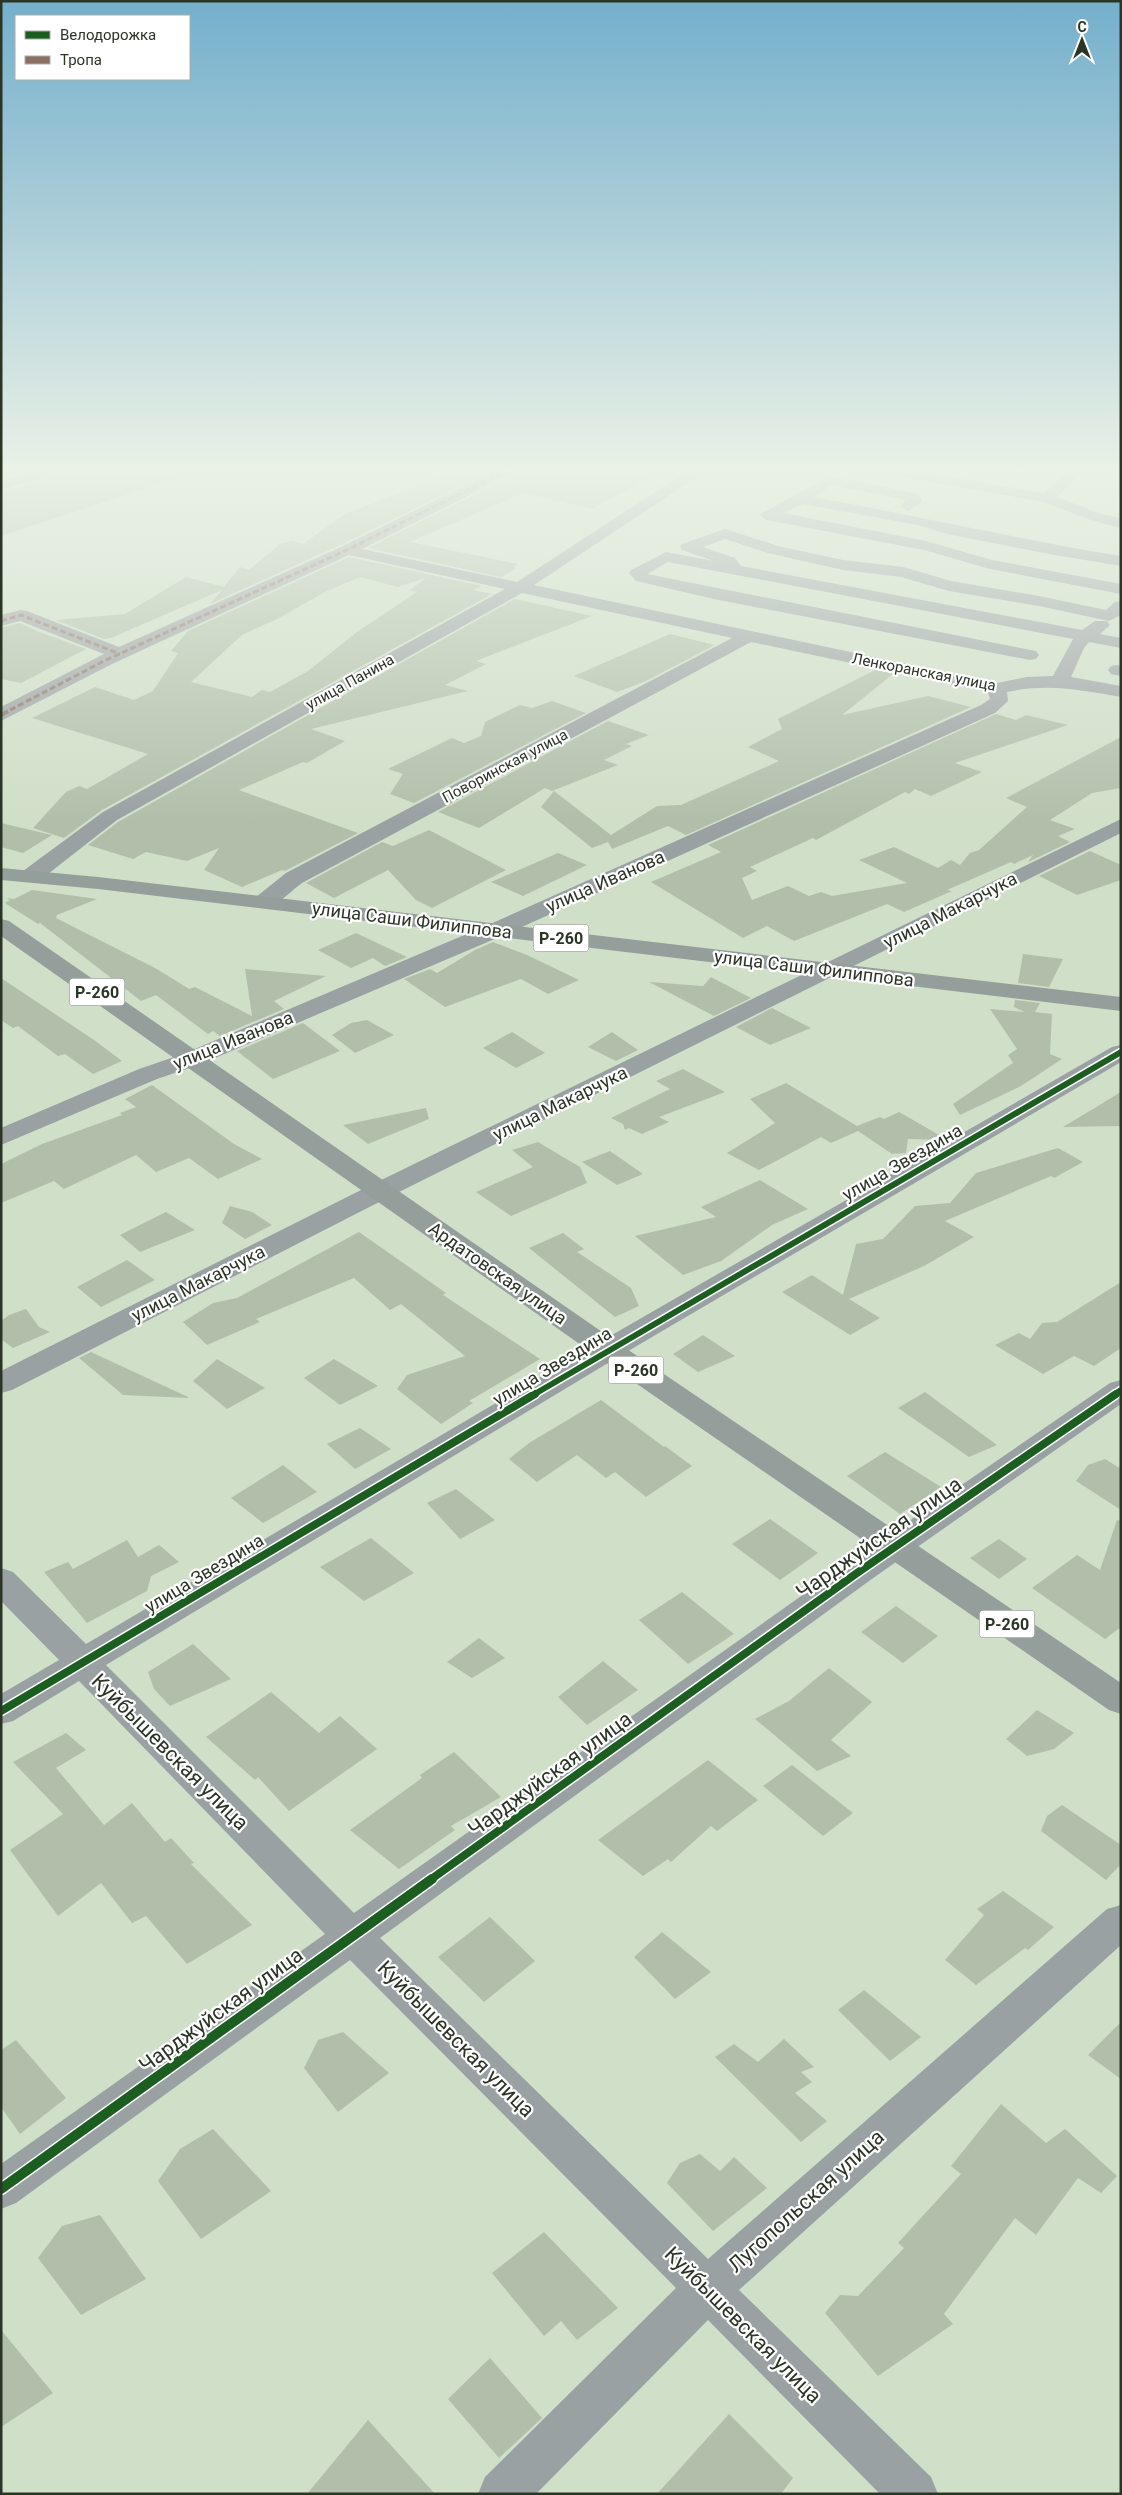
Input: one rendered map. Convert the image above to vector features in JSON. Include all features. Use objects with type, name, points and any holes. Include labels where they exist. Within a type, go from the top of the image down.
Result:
[{"type":"highway","name":"улица Саши Филиппова","points":[[13,876],[264,902],[1121,1004]]},
{"type":"highway","name":"Ардатовская улица","points":[[5,933],[192,1059],[894,1548],[1121,1701]]},
{"type":"street","points":[[1,715],[120,654],[262,588]]},
{"type":"street","name":"улица Панина","points":[[13,876],[110,816],[518,588]]},
{"type":"street","name":"Ленкоранская улица","points":[[533,588],[997,688],[1027,682],[1060,681],[1121,692]]},
{"type":"street","points":[[689,588],[1030,655]]},
{"type":"street","points":[[833,588],[1121,643]]},
{"type":"street","points":[[964,588],[1117,613]]},
{"type":"street","points":[[1060,681],[1076,646],[1085,636],[1117,613]]},
{"type":"street","points":[[1,621],[21,615],[120,654]]},
{"type":"street","name":"Поворинская улица","points":[[264,902],[294,878],[749,636]]},
{"type":"street","name":"улица Иванова","points":[[1,1137],[148,1074],[192,1059],[496,930],[988,709],[999,701],[997,688]]},
{"type":"street","name":"улица Макарчука","points":[[1,1383],[380,1191],[1121,825]]},
{"type":"street","name":"улица Звездина","points":[[1,1710],[82,1664],[608,1350],[1121,1052]]},
{"type":"street","name":"Чарджуйская улица","points":[[1,2189],[894,1548],[1121,1390]]},
{"type":"street","name":"Куйбышевская улица","points":[[1,1580],[352,1936],[914,2494]]},
{"type":"street","name":"Лугопольская улица","points":[[502,2494],[707,2289],[1121,1921]]},
{"type":"building","points":[[167,588],[244,588],[210,604],[222,590],[111,638],[104,639],[56,620],[125,614]]},
{"type":"building","points":[[281,588],[333,588],[279,618],[242,635],[191,682],[252,697],[262,690],[270,692],[308,671],[357,632],[417,592],[410,590],[412,588],[477,588],[473,590],[492,594],[102,810],[64,838],[33,828],[66,792],[79,786],[87,789],[148,754],[32,718],[95,687],[134,700],[153,691],[178,653],[171,651],[188,631]]},
{"type":"building","points":[[515,599],[592,616],[476,661],[486,664],[445,685],[468,691],[311,729],[345,741],[307,763],[303,762],[239,790],[358,833],[285,871],[282,870],[242,887],[204,870],[219,848],[187,861],[146,852],[133,859],[88,845],[118,822]]},
{"type":"building","points":[[20,623],[86,649],[21,683],[1,679],[1,628]]},
{"type":"building","points":[[670,634],[715,645],[646,681],[617,692],[574,676]]},
{"type":"building","points":[[875,670],[893,674],[842,715],[928,696],[971,707],[686,835],[668,826],[612,849],[608,842],[592,848],[541,807],[554,791],[611,835],[657,806],[681,805],[779,761],[748,747],[782,729],[778,719]]},
{"type":"building","points":[[552,701],[586,713],[414,803],[390,794],[403,774],[388,769],[452,738],[464,743],[481,736],[485,722],[520,705],[532,708]]},
{"type":"building","points":[[996,714],[1016,720],[1026,715],[1068,725],[955,763],[982,772],[931,796],[915,789],[909,794],[905,792],[816,840],[813,838],[750,867],[757,871],[742,878],[752,900],[788,886],[809,896],[821,892],[832,896],[907,883],[859,860],[894,847],[938,868],[951,860],[960,865],[970,853],[979,850],[1027,807],[1006,798],[1121,737],[1121,788],[1092,793],[1050,820],[1075,829],[1058,836],[1070,842],[1028,862],[1033,855],[1014,864],[1011,862],[947,890],[952,891],[904,912],[887,904],[794,941],[767,926],[743,938],[651,882],[721,852],[708,845]]},
{"type":"building","points":[[608,721],[649,735],[626,744],[632,746],[604,760],[618,765],[552,791],[545,788],[479,828],[438,812]]},
{"type":"building","points":[[1,823],[52,835],[23,853],[1,847]]},
{"type":"building","points":[[429,830],[506,870],[432,908],[416,900],[388,870],[334,898],[306,883],[382,842],[393,846]]},
{"type":"building","points":[[1090,851],[1121,865],[1121,880],[1077,895],[1039,876]]},
{"type":"building","points":[[558,853],[587,865],[523,896],[491,882]]},
{"type":"building","points":[[32,890],[97,899],[57,915],[56,918],[157,969],[189,989],[195,987],[252,1016],[245,969],[326,976],[274,1001],[284,1009],[220,1036],[213,1031],[208,1034],[156,995],[141,1001],[40,923],[38,924],[5,903],[10,900],[7,898],[14,899]]},
{"type":"building","points":[[356,933],[407,957],[385,966],[373,958],[351,968],[318,950]]},
{"type":"building","points":[[493,942],[527,955],[579,980],[548,994],[521,979],[445,1007],[404,979],[430,969],[437,973],[475,950]]},
{"type":"building","points":[[1023,954],[1063,959],[1049,987],[1018,983]]},
{"type":"building","points":[[711,977],[751,998],[714,1016],[649,982],[703,986]]},
{"type":"building","points":[[1,978],[122,1061],[93,1074],[65,1054],[58,1056],[18,1026],[13,1028],[1,1020]]},
{"type":"building","points":[[1015,1000],[1040,1003],[1035,1012],[1052,1014],[1050,1054],[1062,1059],[1021,1086],[960,1115],[953,1104],[1013,1063],[1008,1055],[1017,1049],[990,1009],[1025,1012],[1014,1007]]},
{"type":"building","points":[[772,1008],[811,1028],[770,1045],[736,1027]]},
{"type":"building","points":[[367,1020],[394,1035],[355,1053],[332,1035],[351,1023]]},
{"type":"building","points":[[303,1023],[340,1051],[273,1079],[237,1051]]},
{"type":"building","points":[[512,1032],[545,1053],[516,1068],[483,1048]]},
{"type":"building","points":[[612,1032],[638,1050],[616,1061],[588,1047]]},
{"type":"building","points":[[683,1069],[725,1092],[659,1117],[669,1122],[642,1134],[629,1128],[625,1130],[623,1124],[611,1118],[670,1089],[656,1081]]},
{"type":"building","points":[[786,1083],[857,1126],[880,1117],[884,1119],[899,1112],[948,1140],[908,1139],[906,1153],[892,1154],[858,1131],[831,1143],[821,1137],[759,1170],[727,1153],[775,1123],[750,1099]]},
{"type":"building","points":[[152,1085],[234,1144],[262,1159],[218,1179],[189,1158],[156,1172],[136,1155],[64,1189],[54,1181],[1,1203],[1,1164],[42,1144],[122,1115],[120,1113],[136,1107],[125,1099]]},
{"type":"building","points":[[1121,1092],[1121,1126],[1063,1127]]},
{"type":"building","points":[[426,1108],[429,1119],[368,1144],[343,1125]]},
{"type":"building","points":[[538,1142],[580,1167],[587,1183],[511,1216],[476,1192],[533,1167],[512,1150]]},
{"type":"building","points":[[1058,1148],[1083,1162],[1054,1178],[1051,1176],[945,1221],[974,1237],[924,1266],[849,1299],[880,1318],[850,1335],[782,1292],[812,1275],[843,1295],[856,1244],[883,1239],[915,1206],[950,1203],[976,1173]]},
{"type":"building","points":[[610,1151],[643,1174],[617,1185],[582,1162]]},
{"type":"building","points":[[760,1180],[808,1209],[772,1225],[721,1261],[683,1275],[635,1236],[716,1217],[701,1207]]},
{"type":"building","points":[[230,1206],[252,1212],[272,1225],[245,1239],[222,1223]]},
{"type":"building","points":[[166,1212],[195,1230],[140,1252],[120,1235]]},
{"type":"building","points":[[359,1232],[446,1293],[443,1295],[540,1359],[469,1401],[473,1403],[441,1424],[397,1389],[407,1375],[465,1356],[401,1304],[390,1310],[354,1278],[256,1319],[260,1322],[207,1345],[183,1322],[213,1303],[237,1298]]},
{"type":"building","points":[[563,1233],[584,1249],[577,1252],[631,1288],[639,1306],[615,1317],[529,1248]]},
{"type":"building","points":[[127,1260],[155,1280],[101,1307],[77,1287]]},
{"type":"building","points":[[1121,1282],[1121,1348],[1094,1366],[1074,1356],[1043,1374],[995,1345],[1019,1333],[1030,1339],[1042,1323],[1057,1322]]},
{"type":"building","points":[[26,1309],[39,1327],[50,1332],[13,1348],[1,1339],[1,1321],[9,1315]]},
{"type":"building","points":[[703,1335],[735,1356],[698,1372],[673,1354]]},
{"type":"building","points":[[91,1352],[188,1398],[123,1395],[79,1358]]},
{"type":"building","points":[[217,1359],[265,1388],[227,1409],[193,1381]]},
{"type":"building","points":[[334,1359],[378,1386],[340,1405],[304,1378]]},
{"type":"building","points":[[925,1392],[997,1445],[969,1457],[898,1408]]},
{"type":"building","points":[[601,1400],[692,1466],[646,1497],[615,1472],[606,1478],[577,1455],[537,1482],[509,1459],[529,1443]]},
{"type":"building","points":[[360,1428],[391,1449],[355,1469],[327,1444]]},
{"type":"building","points":[[885,1452],[941,1487],[900,1514],[847,1476]]},
{"type":"building","points":[[1105,1459],[1121,1469],[1121,1510],[1076,1481],[1088,1465]]},
{"type":"building","points":[[283,1465],[317,1492],[263,1523],[231,1498]]},
{"type":"building","points":[[456,1489],[495,1520],[460,1539],[427,1503]]},
{"type":"building","points":[[770,1519],[818,1553],[780,1580],[732,1544]]},
{"type":"building","points":[[1117,1520],[1121,1521],[1121,1627],[1105,1639],[1032,1588],[1077,1555],[1100,1570]]},
{"type":"building","points":[[371,1538],[414,1573],[364,1601],[320,1567]]},
{"type":"building","points":[[999,1539],[1027,1559],[999,1579],[970,1558]]},
{"type":"building","points":[[127,1540],[138,1557],[159,1545],[179,1562],[151,1576],[147,1591],[87,1623],[44,1572],[68,1562],[73,1569]]},
{"type":"building","points":[[682,1592],[734,1634],[688,1664],[639,1620]]},
{"type":"building","points":[[896,1606],[938,1636],[903,1663],[861,1632]]},
{"type":"building","points":[[479,1638],[505,1658],[472,1678],[447,1662]]},
{"type":"building","points":[[193,1644],[231,1679],[170,1706],[154,1689],[148,1672]]},
{"type":"building","points":[[603,1661],[638,1690],[587,1725],[558,1697]]},
{"type":"building","points":[[829,1668],[872,1702],[831,1740],[851,1756],[817,1771],[755,1719],[789,1701]]},
{"type":"building","points":[[271,1692],[319,1733],[340,1716],[377,1749],[289,1811],[258,1777],[255,1780],[206,1737]]},
{"type":"building","points":[[1037,1710],[1074,1733],[1054,1749],[1027,1756],[1006,1739]]},
{"type":"building","points":[[66,1733],[86,1750],[56,1768],[104,1825],[132,1803],[165,1842],[171,1838],[194,1863],[191,1864],[252,1925],[187,1964],[146,1916],[132,1923],[101,1883],[58,1916],[10,1850],[63,1814],[13,1762]]},
{"type":"building","points":[[454,1752],[501,1797],[451,1826],[455,1830],[399,1869],[350,1830],[422,1778],[420,1775]]},
{"type":"building","points":[[708,1760],[758,1800],[717,1831],[711,1826],[671,1862],[668,1859],[643,1876],[598,1840]]},
{"type":"building","points":[[792,1765],[853,1813],[823,1836],[763,1786]]},
{"type":"building","points":[[1062,1805],[1121,1845],[1121,1864],[1106,1880],[1041,1831],[1047,1816]]},
{"type":"building","points":[[1003,1891],[1054,1927],[1028,1950],[1025,1948],[976,1985],[945,1960],[984,1915],[977,1909]]},
{"type":"building","points":[[490,1917],[535,1961],[484,2002],[438,1957]]},
{"type":"building","points":[[662,1932],[711,1972],[675,1999],[634,1957]]},
{"type":"building","points":[[864,1990],[921,2037],[890,2061],[838,2010]]},
{"type":"building","points":[[1121,2022],[1121,2079],[1088,2055]]},
{"type":"building","points":[[343,2032],[389,2073],[338,2112],[304,2068],[318,2040]]},
{"type":"building","points":[[784,2039],[814,2067],[801,2072],[812,2082],[795,2093],[827,2121],[801,2142],[715,2057],[734,2044],[758,2062]]},
{"type":"building","points":[[16,2040],[66,2098],[20,2134],[1,2107],[1,2050]]},
{"type":"building","points":[[1001,2104],[1046,2143],[1065,2129],[1117,2176],[1101,2193],[1078,2178],[1036,2235],[1015,2218],[944,2314],[953,2324],[878,2376],[825,2313],[840,2295],[858,2296],[904,2248],[898,2243],[961,2174],[951,2166]]},
{"type":"building","points":[[213,2129],[271,2191],[201,2239],[158,2181],[180,2149]]},
{"type":"building","points":[[700,2154],[720,2171],[734,2157],[767,2188],[713,2231],[667,2183],[680,2163]]},
{"type":"building","points":[[100,2215],[146,2279],[81,2315],[38,2258],[62,2226]]},
{"type":"building","points":[[544,2232],[618,2308],[577,2340],[561,2321],[544,2336],[492,2273]]},
{"type":"building","points":[[1,2330],[53,2393],[1,2427]]},
{"type":"building","points":[[490,2358],[542,2418],[499,2458],[448,2399]]},
{"type":"building","points":[[729,2414],[793,2478],[781,2494],[657,2494]]},
{"type":"building","points":[[368,2420],[435,2494],[307,2494]]},
{"type":"marked path","points":[[1,715],[106,660],[263,588]]},
{"type":"marked path","points":[[1,621],[21,615],[120,654]]},
{"type":"cycle path","points":[[1,1711],[608,1350],[1121,1052]]},
{"type":"cycle path","points":[[1,2189],[857,1573],[1121,1390]]}]
